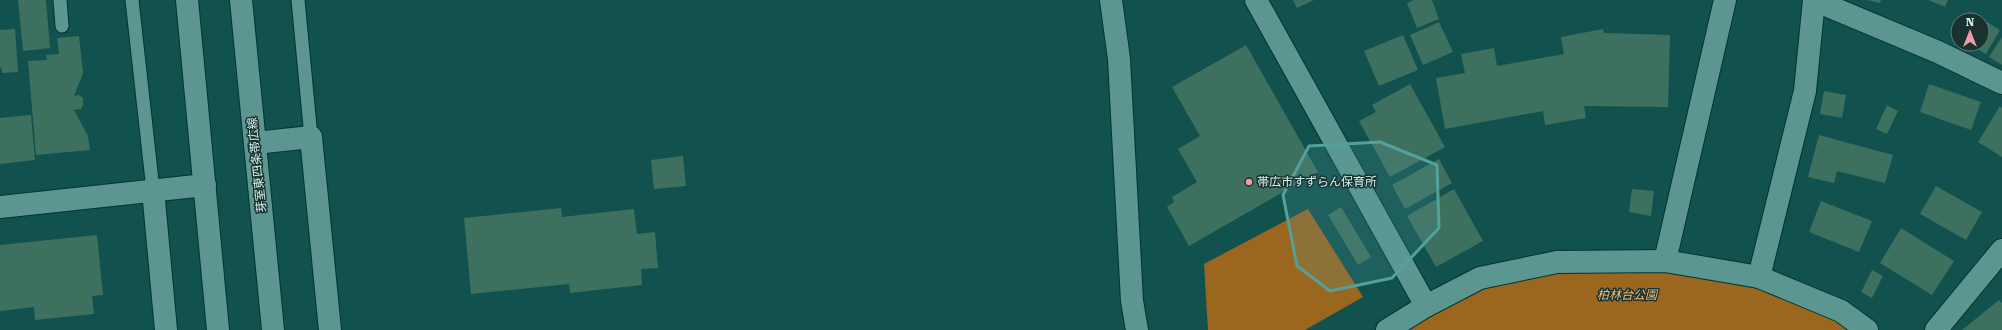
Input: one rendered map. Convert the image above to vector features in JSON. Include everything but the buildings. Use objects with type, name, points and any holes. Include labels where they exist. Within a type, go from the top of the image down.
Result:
[{"type":"street","points":[[187,0],[218,330]]},
{"type":"street","name":"芽室東四条帯広線","points":[[241,0],[273,330]]},
{"type":"street","points":[[1111,0],[1119,59],[1132,301],[1136,330]]},
{"type":"street","points":[[1256,0],[1426,306]]},
{"type":"street","points":[[1665,261],[1725,0]]},
{"type":"street","points":[[1759,277],[1805,91],[1814,0],[1938,52],[2002,83]]},
{"type":"street","points":[[255,143],[311,137],[330,330]]},
{"type":"street","points":[[0,207],[205,185]]},
{"type":"street","points":[[153,190],[166,330]]},
{"type":"street","points":[[1936,330],[2002,250]]},
{"type":"street","points":[[1387,330],[1426,306],[1480,278],[1557,262],[1665,261],[1759,277],[1840,311],[1867,330]]},
{"type":"lane","points":[[60,0],[62,26]]},
{"type":"lane","points":[[132,0],[153,190]]},
{"type":"lane","points":[[298,0],[311,137]]},
{"type":"highlighted area","points":[[1380,142],[1437,165],[1439,228],[1392,278],[1330,291],[1297,266],[1283,195],[1309,146]]},
{"type":"green space","points":[[1308,209],[1363,297],[1305,330],[1208,330],[1204,264]]},
{"type":"green space","name":"柏林台公園","points":[[1557,262],[1759,277],[1867,330],[1387,330],[1426,306]]},
{"type":"place","name":"帯広市すずらん保育所","points":[[1249,182]]}]
